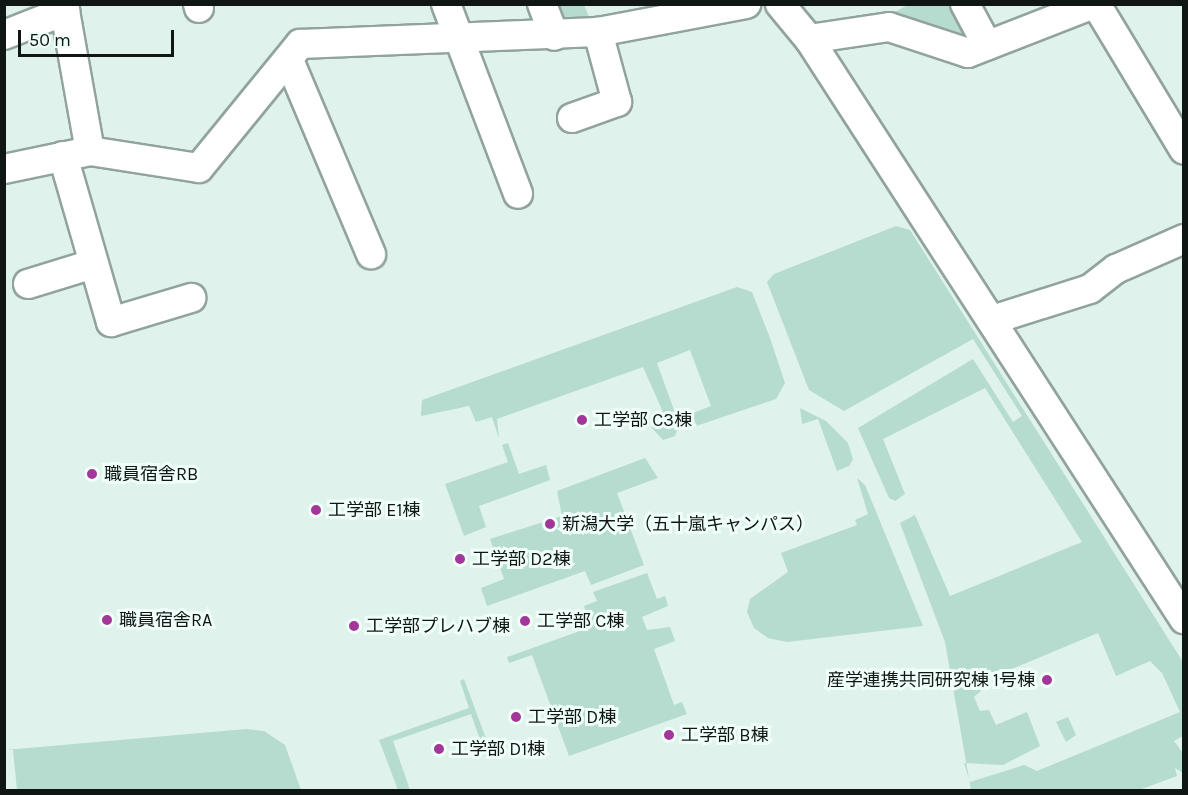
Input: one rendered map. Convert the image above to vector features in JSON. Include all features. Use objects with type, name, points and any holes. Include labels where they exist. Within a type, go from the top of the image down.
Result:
[{"type":"street","points":[[446,4],[518,194]]},
{"type":"street","points":[[542,4],[554,36]]},
{"type":"street","points":[[4,169],[76,154],[200,168],[300,44],[554,36],[598,32],[746,4]]},
{"type":"street","points":[[780,4],[809,39],[992,320],[1175,591],[1184,619]]},
{"type":"street","points":[[965,4],[987,45]]},
{"type":"street","points":[[809,39],[889,27],[968,53],[1095,4],[1184,150]]},
{"type":"street","points":[[4,35],[65,11],[76,154],[93,264],[111,322],[191,298]]},
{"type":"street","points":[[572,118],[617,102],[598,32]]},
{"type":"street","points":[[288,60],[371,254]]},
{"type":"street","points":[[992,320],[1090,290],[1116,269],[1184,239]]},
{"type":"street","points":[[28,284],[93,264]]},
{"type":"green space","points":[[546,5],[584,5],[594,29],[557,33]]},
{"type":"green space","points":[[908,5],[964,5],[980,37],[955,47],[885,17]]},
{"type":"green space","points":[[896,226],[910,230],[1183,662],[1183,736],[1174,741],[1183,753],[1183,773],[1175,768],[1177,776],[1139,790],[971,790],[969,779],[970,782],[1024,765],[1037,771],[1180,712],[1162,673],[1150,661],[1116,676],[1098,633],[978,683],[981,691],[974,697],[980,711],[989,710],[996,725],[1027,712],[1040,746],[1003,765],[966,763],[945,642],[900,523],[915,515],[950,596],[1082,542],[985,388],[883,439],[905,494],[895,501],[889,498],[858,428],[973,359],[1013,422],[1022,416],[973,339],[844,411],[809,390],[767,282],[774,274]]},
{"type":"green space","points":[[737,287],[752,292],[770,338],[785,383],[776,399],[696,426],[693,413],[711,406],[690,350],[657,363],[679,424],[675,436],[663,440],[651,427],[667,421],[643,367],[497,419],[499,439],[492,417],[476,422],[469,406],[421,416],[422,400]]},
{"type":"green space","points":[[800,408],[826,421],[848,443],[853,459],[849,466],[837,471],[818,419],[802,424]]},
{"type":"green space","points":[[508,443],[519,474],[546,465],[550,480],[479,506],[486,527],[464,536],[445,484],[508,462],[502,445]]},
{"type":"green space","points":[[645,458],[658,478],[617,493],[644,565],[591,585],[585,571],[487,606],[481,588],[504,579],[490,539],[562,516],[557,491]]},
{"type":"green space","points":[[857,478],[865,485],[923,626],[787,642],[768,638],[754,628],[747,612],[750,599],[788,572],[781,553],[857,525],[855,520],[868,514]]},
{"type":"green space","points":[[647,573],[657,599],[665,596],[668,606],[642,617],[647,630],[670,627],[675,641],[654,649],[674,705],[682,702],[687,714],[569,756],[532,655],[509,663],[507,657],[591,627],[584,606],[597,601],[593,592]]},
{"type":"green space","points":[[464,679],[492,755],[486,757],[471,714],[393,741],[410,790],[398,790],[379,740],[469,708],[460,681]]},
{"type":"green space","points":[[1068,717],[1076,735],[1066,742],[1056,722]]},
{"type":"green space","points":[[246,729],[264,731],[285,745],[301,790],[17,790],[13,750],[5,750]]},
{"type":"place","name":"工学部 C3棟","points":[[582,420]]},
{"type":"place","name":"職員宿舎RB","points":[[92,474]]},
{"type":"place","name":"工学部 E1棟","points":[[316,510]]},
{"type":"place","name":"新潟大学（五十嵐キャンパス）","points":[[550,524]]},
{"type":"place","name":"工学部 D2棟","points":[[460,559]]},
{"type":"place","name":"職員宿舎RA","points":[[107,620]]},
{"type":"place","name":"工学部 C棟","points":[[525,621]]},
{"type":"place","name":"工学部プレハブ棟","points":[[354,626]]},
{"type":"place","name":"産学連携共同研究棟 1号棟","points":[[1047,680]]},
{"type":"place","name":"工学部 D棟","points":[[516,717]]},
{"type":"place","name":"工学部 B棟","points":[[669,735]]},
{"type":"place","name":"工学部 D1棟","points":[[439,749]]}]
